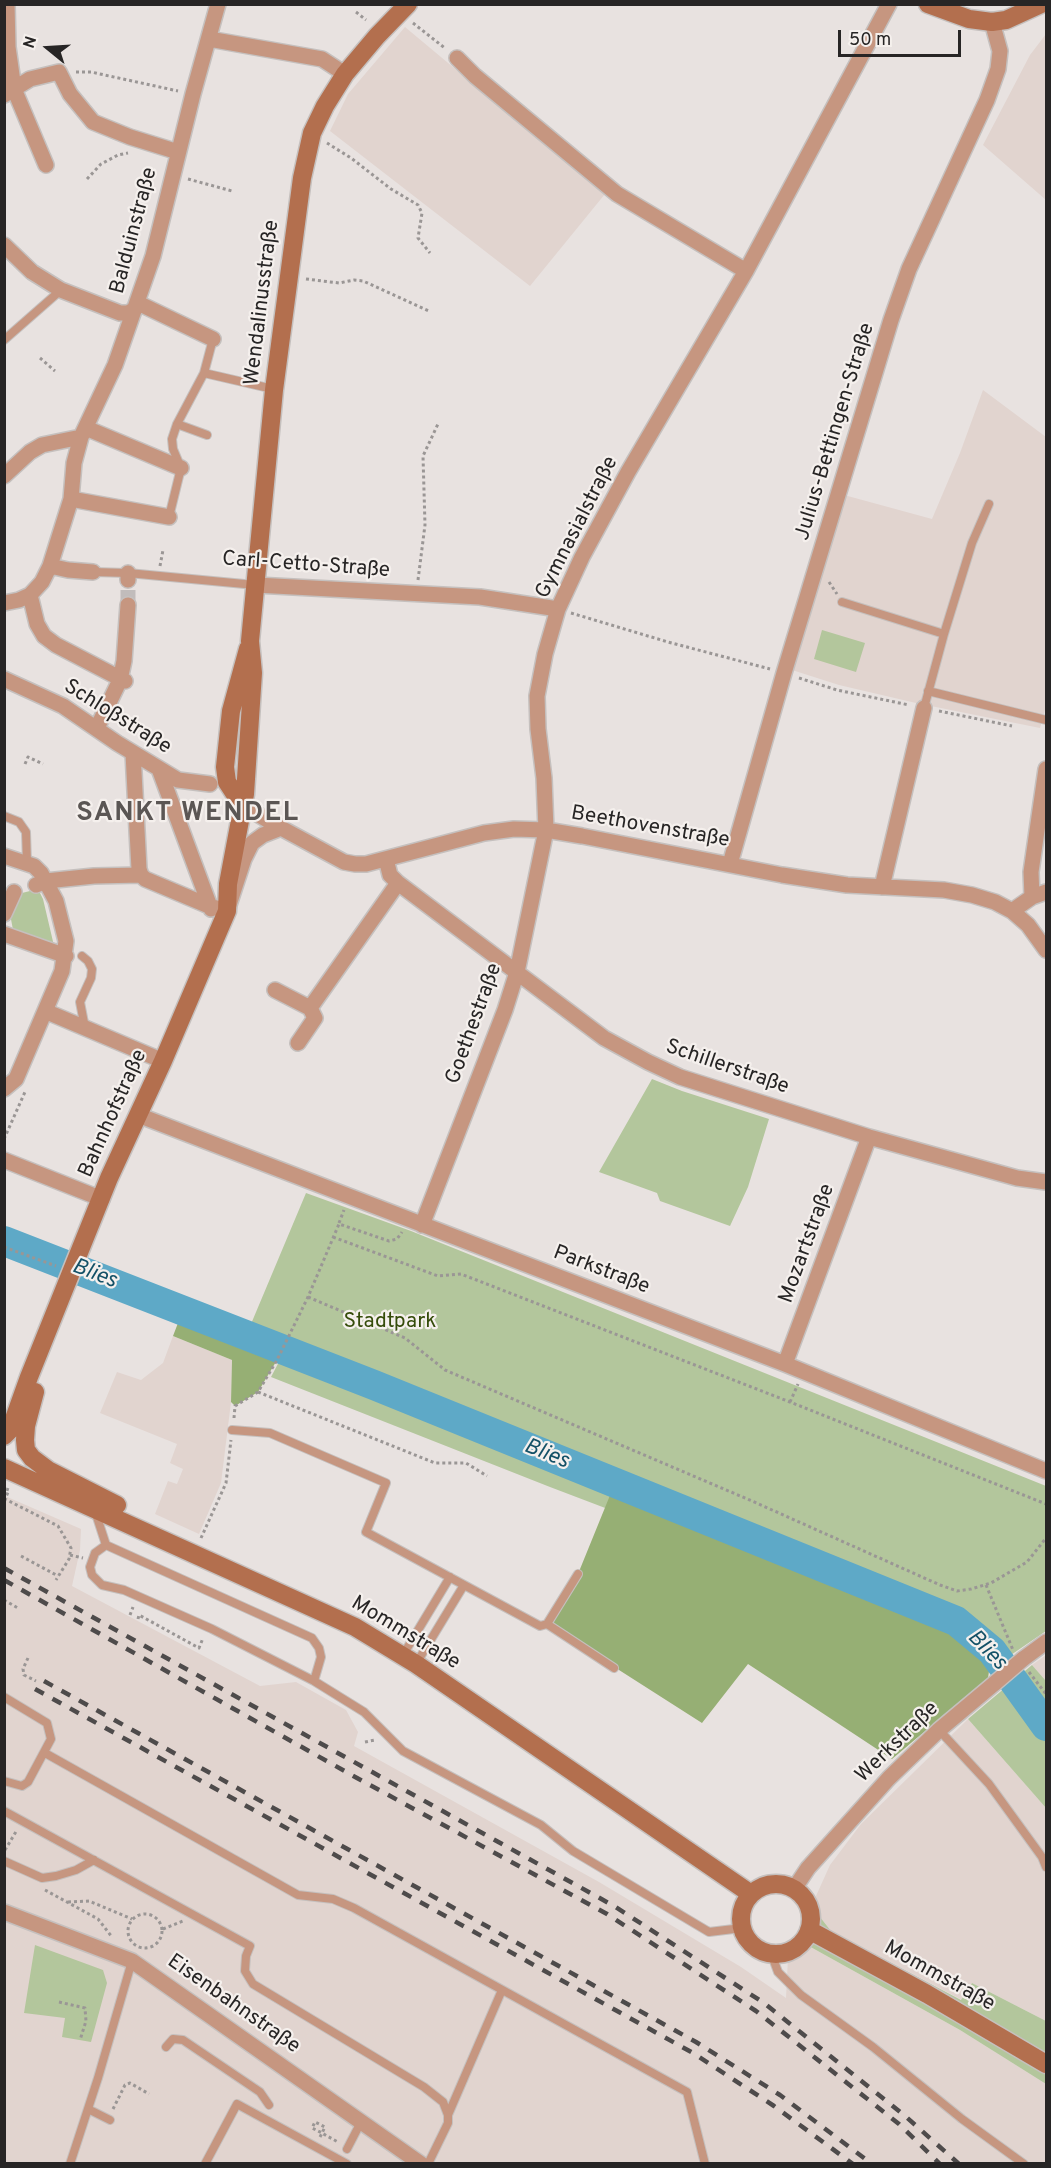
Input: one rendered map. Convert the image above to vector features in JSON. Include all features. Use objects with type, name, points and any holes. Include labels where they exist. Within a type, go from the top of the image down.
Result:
[{"type":"main road","points":[[928,4],[969,19],[992,22],[1006,21],[1041,4]]},
{"type":"main road","name":"Wendalinusstraße","points":[[242,805],[245,794],[253,673],[250,642],[274,390],[287,277],[302,178],[312,134],[325,106],[345,74],[404,8]]},
{"type":"main road","name":"Wendalinusstraße","points":[[219,783],[225,767],[231,711],[240,671],[250,642]]},
{"type":"main road","points":[[219,783],[242,805]]},
{"type":"main road","name":"Bahnhofstraße","points":[[4,1436],[10,1430],[102,1199],[225,917],[228,884],[242,805]]},
{"type":"main road","name":"Bahnhofstraße","points":[[46,1337],[26,1426],[26,1450],[32,1458],[48,1470],[114,1503],[175,1545]]},
{"type":"main road","name":"Mommstraße","points":[[4,1468],[355,1627],[409,1660],[640,1819],[740,1884],[751,1894]]},
{"type":"main road","points":[[772,1884],[794,1889],[807,1904],[810,1920],[809,1930],[804,1939],[791,1950],[771,1953],[752,1944],[742,1928],[742,1911],[751,1894],[772,1884]]},
{"type":"main road","name":"Mommstraße","points":[[809,1930],[927,1994],[1047,2064]]},
{"type":"street","points":[[7,4],[9,92],[46,165]]},
{"type":"street","name":"Balduinstraße","points":[[30,595],[42,582],[50,566],[71,499],[74,463],[83,432],[114,365],[136,306],[147,254],[172,175],[218,4]]},
{"type":"street","name":"Gymnasialstraße","points":[[546,830],[537,696],[539,679],[558,609],[582,558],[628,472],[746,271],[889,4]]},
{"type":"street","name":"Julius-Bettingen-Straße","points":[[730,864],[784,673],[888,331],[909,269],[987,100],[998,69],[1000,51],[992,22]]},
{"type":"street","points":[[209,39],[322,59],[345,74]]},
{"type":"street","points":[[457,58],[475,76],[617,194],[746,271]]},
{"type":"street","points":[[9,92],[30,79],[59,72],[70,94],[93,122],[103,128],[178,152]]},
{"type":"street","points":[[4,244],[32,272],[61,290],[120,313],[128,313],[136,306],[213,339]]},
{"type":"street","points":[[4,476],[30,452],[42,445],[83,432],[181,468]]},
{"type":"street","points":[[71,499],[169,517]]},
{"type":"street","name":"Carl-Cetto-Straße","points":[[50,566],[93,572]]},
{"type":"street","name":"Carl-Cetto-Straße","points":[[256,585],[480,597],[558,609]]},
{"type":"street","points":[[4,603],[30,595],[37,624],[44,636],[56,645],[123,680]]},
{"type":"street","points":[[97,728],[123,680],[128,605]]},
{"type":"street","name":"Schloßstraße","points":[[4,679],[63,706],[178,780],[219,783]]},
{"type":"street","points":[[882,887],[924,708]]},
{"type":"street","points":[[133,753],[141,875]]},
{"type":"street","points":[[159,769],[209,906]]},
{"type":"street","points":[[1012,911],[1039,895],[1031,872],[1047,770]]},
{"type":"street","name":"Beethovenstraße","points":[[242,805],[344,862],[366,864],[484,833],[514,829],[546,830],[782,875],[847,885],[944,890],[972,895],[995,902],[1012,911],[1028,925],[1047,950]]},
{"type":"street","name":"Bahnhofstraße","points":[[225,917],[244,859],[252,843],[263,835],[281,828]]},
{"type":"street","name":"Goethestraße","points":[[416,1223],[505,1010],[517,972],[546,830]]},
{"type":"street","points":[[4,856],[34,866],[41,883],[56,901],[64,929],[66,956],[62,971],[16,1079],[4,1089]]},
{"type":"street","name":"Schillerstraße","points":[[386,859],[390,875],[398,883],[604,1038],[648,1062],[680,1077],[869,1137],[1017,1178],[1047,1182]]},
{"type":"street","points":[[41,883],[94,876],[141,875],[209,906],[225,917]]},
{"type":"street","points":[[310,1008],[398,883]]},
{"type":"street","points":[[4,914],[14,892]]},
{"type":"street","points":[[4,934],[66,956]]},
{"type":"street","points":[[275,990],[310,1008],[315,1018],[298,1042]]},
{"type":"street","points":[[45,1011],[163,1060]]},
{"type":"street","name":"Parkstraße","points":[[138,1115],[785,1364],[1047,1471]]},
{"type":"street","name":"Mozartstraße","points":[[785,1364],[869,1137]]},
{"type":"street","points":[[4,1160],[102,1199]]},
{"type":"street","name":"Werkstraße","points":[[794,1889],[808,1868],[889,1778],[939,1730],[1047,1642]]},
{"type":"street","name":"Eisenbahnstraße","points":[[4,1912],[132,1961],[421,2163]]},
{"type":"lane","points":[[4,340],[61,290]]},
{"type":"lane","points":[[169,517],[181,468],[173,449],[172,439],[177,424],[204,373],[213,339]]},
{"type":"lane","points":[[204,373],[274,390]]},
{"type":"lane","points":[[177,424],[207,435]]},
{"type":"lane","points":[[924,708],[972,543],[989,504]]},
{"type":"lane","name":"Carl-Cetto-Straße","points":[[93,572],[256,585]]},
{"type":"lane","points":[[842,602],[944,633]]},
{"type":"lane","points":[[928,691],[1047,720]]},
{"type":"lane","points":[[4,816],[19,822],[26,832],[27,863]]},
{"type":"lane","points":[[82,957],[92,969],[91,978],[80,1002],[85,1028]]},
{"type":"lane","points":[[232,1430],[270,1433],[386,1483],[366,1532],[540,1626],[547,1624],[578,1574]]},
{"type":"lane","points":[[93,1507],[106,1545],[312,1638],[320,1648],[321,1657],[314,1682]]},
{"type":"lane","points":[[106,1545],[95,1553],[90,1567],[97,1582],[124,1590],[212,1629],[314,1682],[364,1712],[403,1751],[541,1825],[573,1851],[709,1932],[742,1928]]},
{"type":"lane","points":[[409,1660],[450,1577]]},
{"type":"lane","points":[[409,1660],[464,1585]]},
{"type":"lane","points":[[547,1624],[614,1668]]},
{"type":"lane","points":[[4,1697],[47,1723],[51,1739],[28,1782],[22,1786],[4,1781]]},
{"type":"lane","points":[[939,1730],[989,1784],[1042,1857],[1047,1868]]},
{"type":"lane","points":[[45,1753],[298,1895],[333,1899],[354,1908],[687,2092],[705,2163]]},
{"type":"lane","points":[[4,1811],[249,1946],[245,1971],[253,1984],[424,2087],[443,2102],[448,2115],[448,2123],[429,2163]]},
{"type":"lane","points":[[4,1861],[42,1878],[76,1870],[94,1860]]},
{"type":"lane","points":[[771,1953],[778,1972],[801,1995],[873,2047],[962,2119],[1024,2163]]},
{"type":"lane","points":[[70,2163],[132,1961]]},
{"type":"lane","points":[[448,2115],[502,1990]]},
{"type":"lane","points":[[166,2047],[173,2039],[183,2040],[260,2092],[269,2105]]},
{"type":"lane","points":[[205,2163],[237,2104],[347,2163]]},
{"type":"lane","points":[[88,2109],[110,2120]]},
{"type":"lane","points":[[347,2149],[361,2122]]},
{"type":"path","points":[[404,8],[457,58]]},
{"type":"path","points":[[356,12],[366,20]]},
{"type":"path","points":[[59,72],[91,72],[193,94]]},
{"type":"path","points":[[312,134],[418,206],[422,213],[418,237],[430,253]]},
{"type":"path","points":[[87,179],[101,164],[118,155],[159,147]]},
{"type":"path","points":[[172,175],[232,191]]},
{"type":"path","points":[[287,277],[339,283],[363,281],[429,311]]},
{"type":"path","points":[[40,358],[55,371]]},
{"type":"path","points":[[416,594],[425,525],[423,456],[438,424]]},
{"type":"path","points":[[817,566],[842,602]]},
{"type":"path","points":[[25,764],[28,757],[43,764]]},
{"type":"path","points":[[175,1545],[183,1530],[201,1538],[226,1483],[235,1406],[258,1392],[277,1360],[308,1297],[339,1224],[389,1241],[397,1239],[416,1223]]},
{"type":"path","points":[[333,1237],[438,1276],[461,1274],[1047,1504]]},
{"type":"path","points":[[4,1247],[74,1266]]},
{"type":"path","points":[[308,1297],[405,1338],[445,1370],[957,1591],[971,1590],[986,1585],[1028,1562],[1047,1538]]},
{"type":"path","points":[[258,1392],[435,1463],[466,1462],[487,1476]]},
{"type":"path","points":[[6,1489],[9,1490],[4,1499],[58,1526],[71,1548],[69,1559],[57,1578],[21,1556]]},
{"type":"path","points":[[986,1585],[1022,1661],[1047,1694]]},
{"type":"path","points":[[4,1600],[18,1608]]},
{"type":"path","points":[[130,1614],[133,1607]]},
{"type":"path","points":[[138,1619],[140,1615],[199,1648]]},
{"type":"path","points":[[28,1658],[23,1669],[24,1675],[36,1681]]},
{"type":"path","points":[[4,1852],[22,1821]]},
{"type":"path","points":[[30,1874],[35,1883],[98,1919],[113,1937]]},
{"type":"path","points":[[66,1902],[89,1901],[133,1919]]},
{"type":"path","points":[[142,1914],[153,1915],[158,1919],[162,1935],[156,1944],[146,1948],[140,1947],[131,1940],[128,1930],[133,1919],[142,1914]]},
{"type":"path","points":[[59,2002],[85,2008],[86,2021],[80,2040]]},
{"type":"path","points":[[119,2097],[124,2085],[130,2084],[149,2094]]},
{"type":"path","points":[[322,2133],[327,2136]]},
{"type":"shaded area","points":[[405,27],[605,194],[530,286],[330,131],[348,94]]},
{"type":"shaded area","points":[[1046,34],[1046,200],[983,145],[1030,55]]},
{"type":"shaded area","points":[[983,390],[1046,437],[1046,706],[1040,728],[839,685],[792,670],[844,495],[932,519]]},
{"type":"shaded area","points":[[173,1336],[232,1360],[231,1402],[221,1483],[199,1534],[155,1514],[168,1481],[177,1484],[183,1469],[170,1463],[177,1444],[100,1413],[117,1372],[141,1380],[163,1363]]},
{"type":"shaded area","points":[[5,1496],[81,1529],[80,1550],[72,1586],[260,1686],[296,1682],[346,1710],[358,1732],[354,1746],[599,1882],[741,1967],[786,1998],[788,1958],[807,1945],[960,2030],[1046,2084],[1046,2163],[5,2163]]},
{"type":"shaded area","points":[[1046,1655],[1046,1681],[1032,1665]]},
{"type":"shaded area","points":[[968,1719],[1046,1808],[1046,2021],[972,1983],[962,2000],[831,1931],[820,1917],[816,1896],[830,1865],[861,1824]]},
{"type":"green space","points":[[822,630],[865,643],[856,672],[814,659]]},
{"type":"green space","points":[[38,889],[43,899],[55,950],[14,935],[10,914],[18,894]]},
{"type":"green space","points":[[652,1079],[769,1119],[748,1187],[730,1226],[660,1201],[657,1193],[599,1172]]},
{"type":"green space","name":"Stadtpark","points":[[306,1193],[411,1231],[1046,1486],[1046,1631],[986,1672],[876,1611],[550,1487],[271,1377],[291,1339],[251,1324]]},
{"type":"green space","points":[[183,1310],[281,1349],[258,1392],[235,1406],[231,1402],[232,1360],[173,1336]]},
{"type":"green space","points":[[615,1483],[956,1621],[992,1651],[988,1678],[892,1759],[748,1664],[702,1723],[547,1624],[578,1574]]},
{"type":"green space","points":[[1032,1665],[1046,1681],[1046,1808],[968,1719]]},
{"type":"green space","points":[[820,1917],[831,1931],[961,2000],[972,1983],[1046,2021],[1046,2084],[960,2030],[807,1945]]},
{"type":"green space","points":[[35,1945],[103,1970],[107,1983],[91,2042],[62,2037],[65,2018],[24,2013]]},
{"type":"waterway","name":"Blies","points":[[4,1241],[374,1385],[956,1621],[992,1651],[1046,1726]]},
{"type":"tunnel","points":[[128,580],[128,605]]},
{"type":"railway","points":[[4,1568],[614,1906],[764,2003],[904,2115],[959,2164]]},
{"type":"railway","points":[[4,1580],[357,1778],[607,1914],[756,2011],[899,2124],[940,2164]]},
{"type":"railway","points":[[44,1681],[696,2042],[780,2095],[872,2164]]},
{"type":"railway","points":[[35,1689],[693,2053],[774,2106],[853,2164]]},
{"type":"district","name":"SANKT WENDEL","points":[[188,815]]}]
